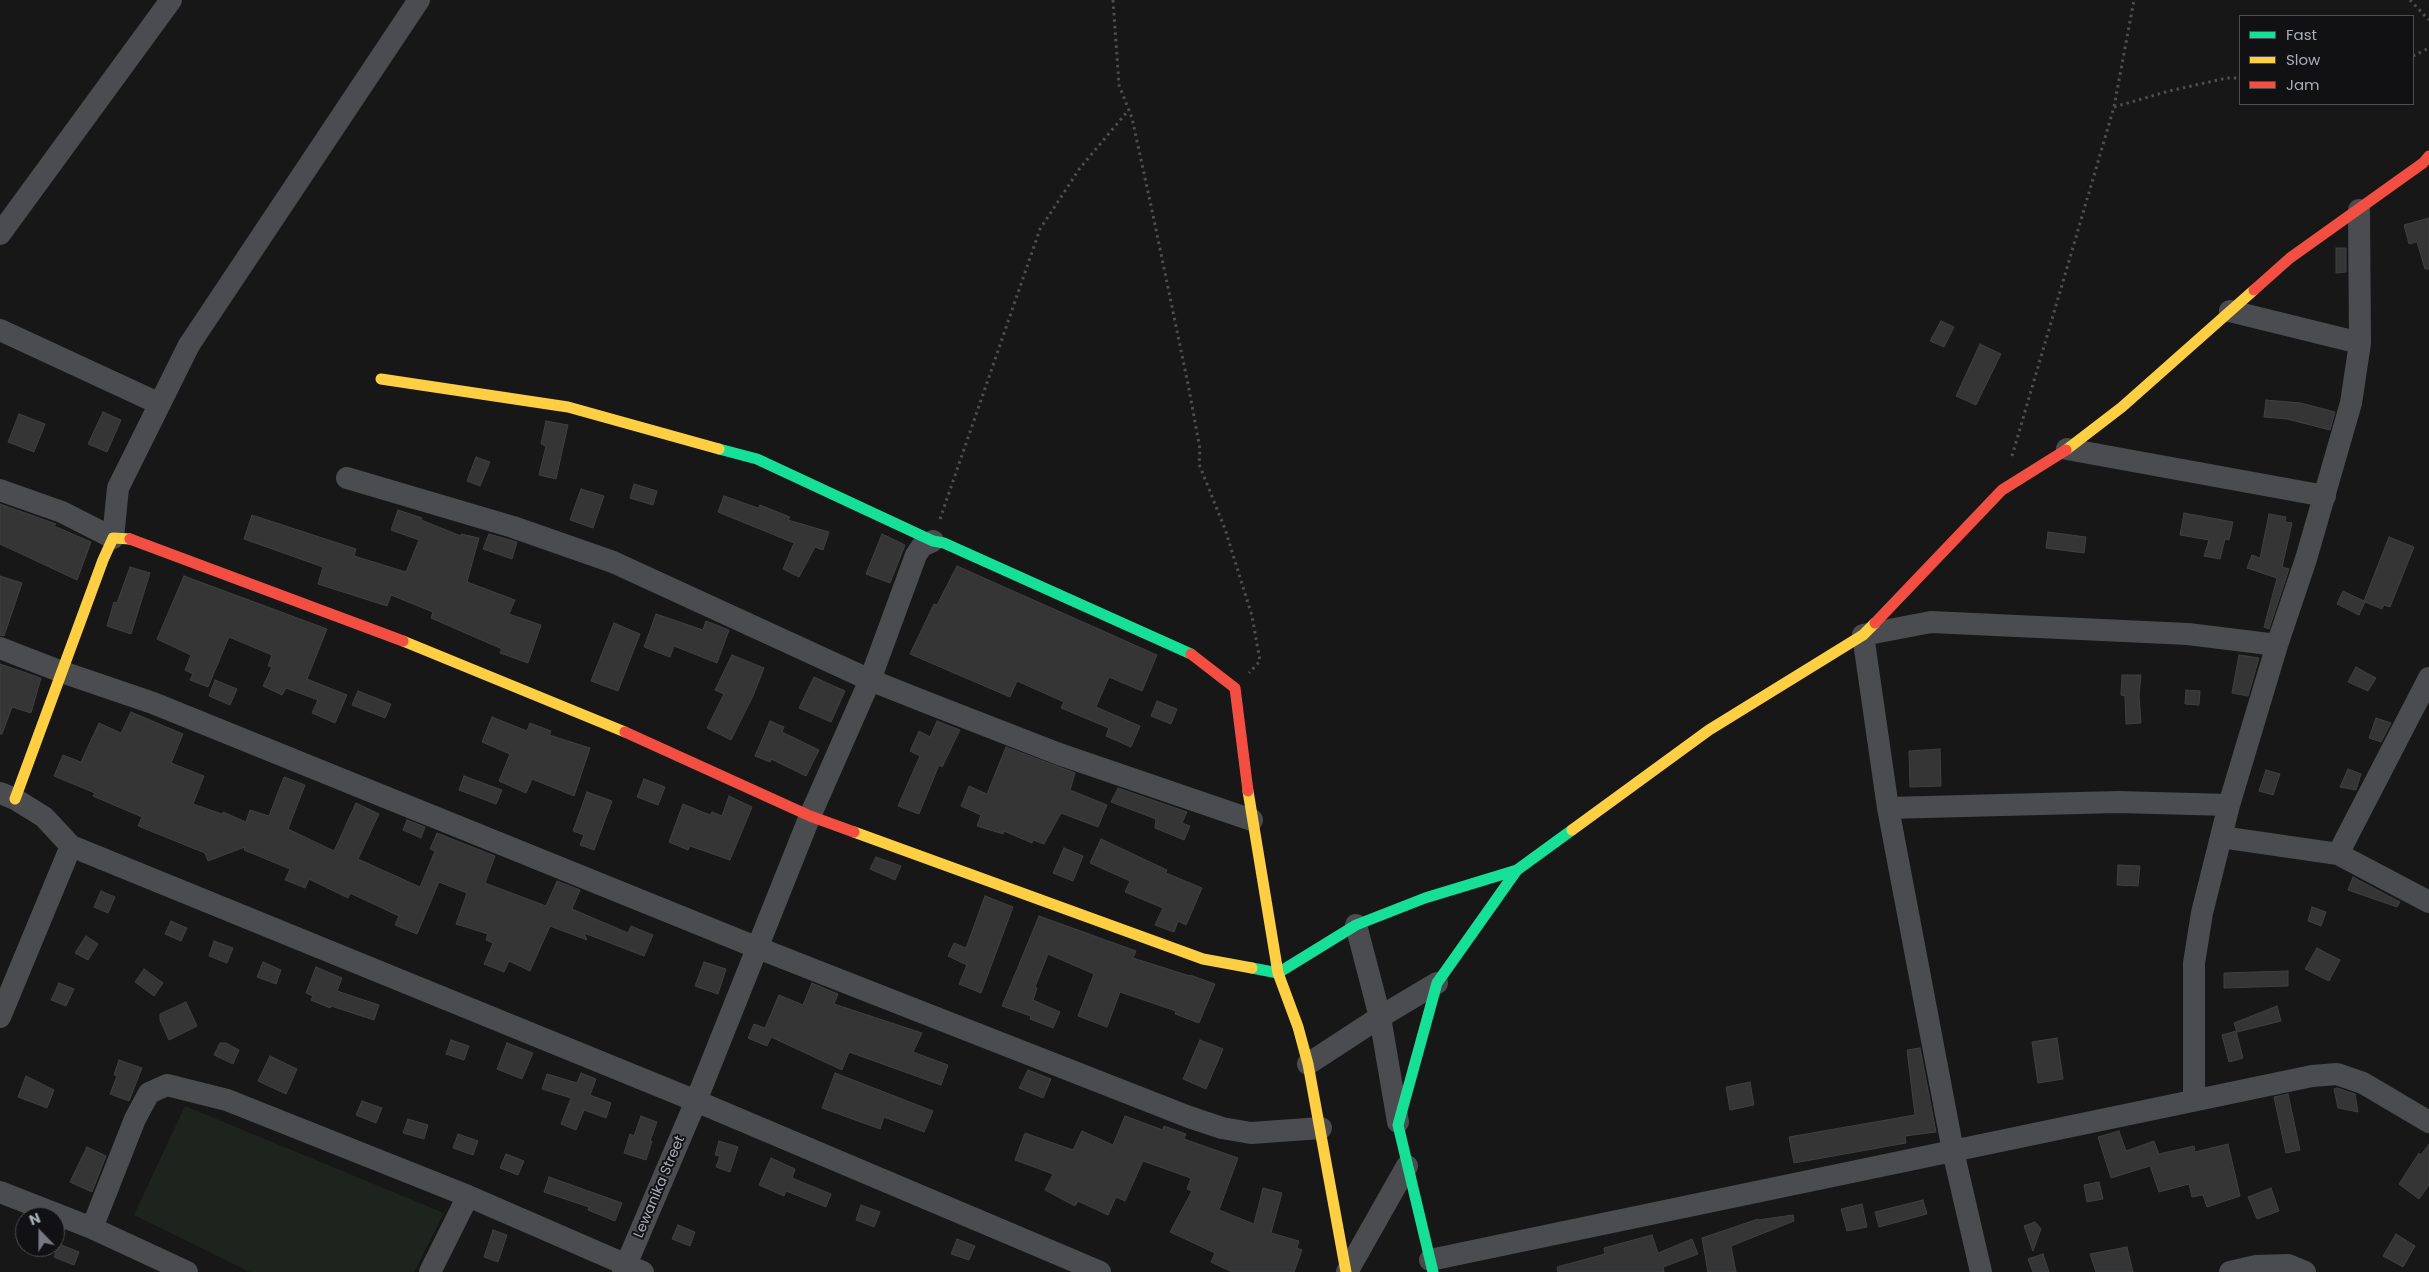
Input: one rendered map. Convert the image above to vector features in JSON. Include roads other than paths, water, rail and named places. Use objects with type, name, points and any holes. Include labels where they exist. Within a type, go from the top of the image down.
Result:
[{"type":"street","points":[[0,234],[170,0]]},
{"type":"street","points":[[419,0],[189,345],[118,488],[113,538],[70,645],[62,672],[7,796],[44,817],[71,846],[696,1101],[1100,1272]]},
{"type":"street","points":[[1398,1125],[1437,983],[1517,870],[1709,730],[1863,635],[2002,490],[2067,450],[2122,406],[2290,258],[2427,161]]},
{"type":"street","points":[[2194,1100],[2194,963],[2202,913],[2229,805],[2277,645],[2295,595],[2351,403],[2360,343],[2359,210]]},
{"type":"street","points":[[2230,311],[2360,343]]},
{"type":"street","points":[[0,330],[160,404]]},
{"type":"street","points":[[381,379],[568,407],[757,459],[933,541],[944,543],[1009,574],[1180,648],[1198,658],[1235,688],[1252,820],[1278,973],[1298,1027],[1308,1064],[1347,1272]]},
{"type":"street","points":[[2067,450],[2325,496]]},
{"type":"street","points":[[347,478],[513,526],[613,562],[870,680],[1059,754],[1252,820]]},
{"type":"street","points":[[0,490],[62,512],[113,538],[127,538],[394,636],[628,733],[810,816],[1202,959],[1278,973],[1356,925],[1424,898],[1517,870]]},
{"type":"street","name":"Lewanika Street","points":[[631,1269],[810,816],[870,680],[916,555],[922,546],[933,541]]},
{"type":"street","points":[[1863,635],[1931,622],[2188,634],[2277,645]]},
{"type":"street","points":[[1863,635],[1888,808],[1954,1151],[1981,1272]]},
{"type":"street","points":[[0,648],[62,672],[153,702],[758,948],[1222,1128],[1251,1133],[1321,1128]]},
{"type":"street","points":[[2338,854],[2426,692]]},
{"type":"street","points":[[1888,808],[2118,802],[2229,805]]},
{"type":"street","points":[[2221,837],[2338,854],[2429,902]]},
{"type":"street","points":[[2,1003],[71,846]]},
{"type":"street","points":[[1356,925],[1380,1017],[1398,1125],[1432,1266],[1954,1151],[2312,1076],[2338,1074],[2364,1083],[2429,1122]]},
{"type":"street","points":[[1308,1064],[1380,1017],[1437,983]]},
{"type":"street","points":[[92,1228],[135,1119],[149,1093],[167,1084],[227,1100],[468,1196],[631,1269]]},
{"type":"street","points":[[1347,1272],[1407,1166]]},
{"type":"street","points":[[0,1192],[92,1228],[187,1272]]},
{"type":"street","points":[[430,1272],[468,1196]]},
{"type":"street","points":[[2230,1272],[2256,1266],[2288,1265],[2304,1272]]}]
